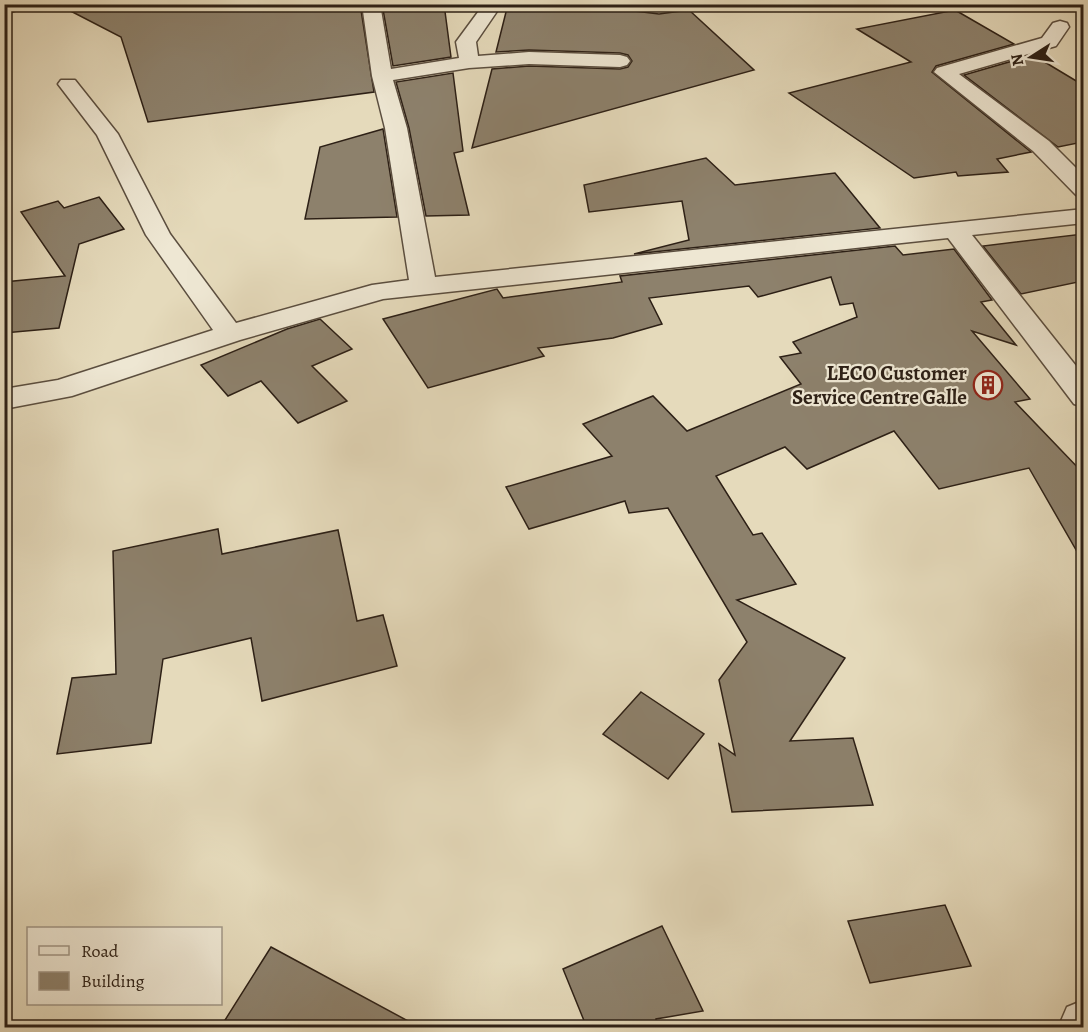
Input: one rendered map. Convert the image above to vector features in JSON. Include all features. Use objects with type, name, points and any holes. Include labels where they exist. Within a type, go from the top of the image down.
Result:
[{"type":"street","points":[[4,9],[18,4]]},
{"type":"street","points":[[371,4],[382,76],[396,128],[423,286]]},
{"type":"street","points":[[469,62],[466,42],[493,4]]},
{"type":"street","points":[[1060,27],[1049,42],[944,72],[1041,146],[1083,190]]},
{"type":"street","points":[[382,76],[469,62],[529,58],[620,61]]},
{"type":"street","points":[[68,84],[106,134],[158,235],[230,334]]},
{"type":"street","points":[[4,399],[62,389],[230,334],[381,291],[1083,216]]},
{"type":"street","points":[[955,230],[1083,397]]},
{"type":"building","points":[[57,4],[360,4],[374,92],[148,122],[121,37]]},
{"type":"building","points":[[382,4],[444,4],[451,57],[393,66]]},
{"type":"building","points":[[508,4],[577,4],[659,14],[689,10],[754,70],[472,148],[492,69],[529,66],[620,69],[628,67],[632,61],[628,55],[620,53],[529,50],[496,52]]},
{"type":"building","points":[[955,10],[1014,44],[936,66],[932,72],[1031,152],[997,159],[1008,172],[958,176],[956,172],[914,178],[789,93],[911,62],[857,29]]},
{"type":"building","points":[[1033,55],[1083,85],[1083,142],[1058,147],[964,75]]},
{"type":"building","points":[[453,73],[463,151],[454,153],[469,215],[426,216],[409,128],[396,82]]},
{"type":"building","points":[[383,129],[397,217],[305,219],[320,147]]},
{"type":"building","points":[[706,158],[735,185],[835,173],[880,228],[634,254],[689,240],[682,201],[589,212],[584,185]]},
{"type":"building","points":[[99,197],[124,229],[79,244],[59,328],[4,333],[4,282],[65,276],[21,212],[58,201],[64,208]]},
{"type":"building","points":[[1083,234],[1083,281],[1021,294],[983,246]]},
{"type":"building","points":[[895,246],[903,255],[954,249],[992,300],[981,302],[1016,345],[972,331],[1030,399],[1015,402],[1083,473],[1083,562],[1029,468],[939,489],[894,431],[807,469],[785,447],[716,476],[753,535],[762,533],[796,584],[737,600],[845,658],[790,741],[853,738],[873,805],[732,812],[719,744],[735,755],[719,680],[747,642],[668,508],[629,513],[625,501],[529,529],[506,487],[612,456],[583,424],[653,396],[687,431],[801,384],[780,357],[801,353],[793,342],[857,317],[853,303],[840,305],[831,277],[758,297],[749,286],[649,298],[662,324],[613,338],[538,348],[544,356],[428,388],[383,319],[497,289],[503,298],[622,282],[620,276]]},
{"type":"building","points":[[320,319],[352,349],[312,366],[347,401],[298,423],[261,381],[228,396],[201,365],[287,329]]},
{"type":"building","points":[[218,529],[222,554],[338,530],[357,621],[383,615],[397,666],[262,701],[251,638],[163,659],[151,743],[57,754],[72,678],[116,674],[113,551]]},
{"type":"building","points":[[641,692],[704,734],[668,779],[603,734]]},
{"type":"building","points":[[945,905],[971,966],[870,983],[848,921]]},
{"type":"building","points":[[662,926],[703,1011],[656,1019],[656,1028],[587,1028],[563,969]]},
{"type":"building","points":[[271,947],[421,1028],[220,1028]]},
{"type":"place","name":"LECO Customer Service Centre Galle","points":[[988,385]]}]
